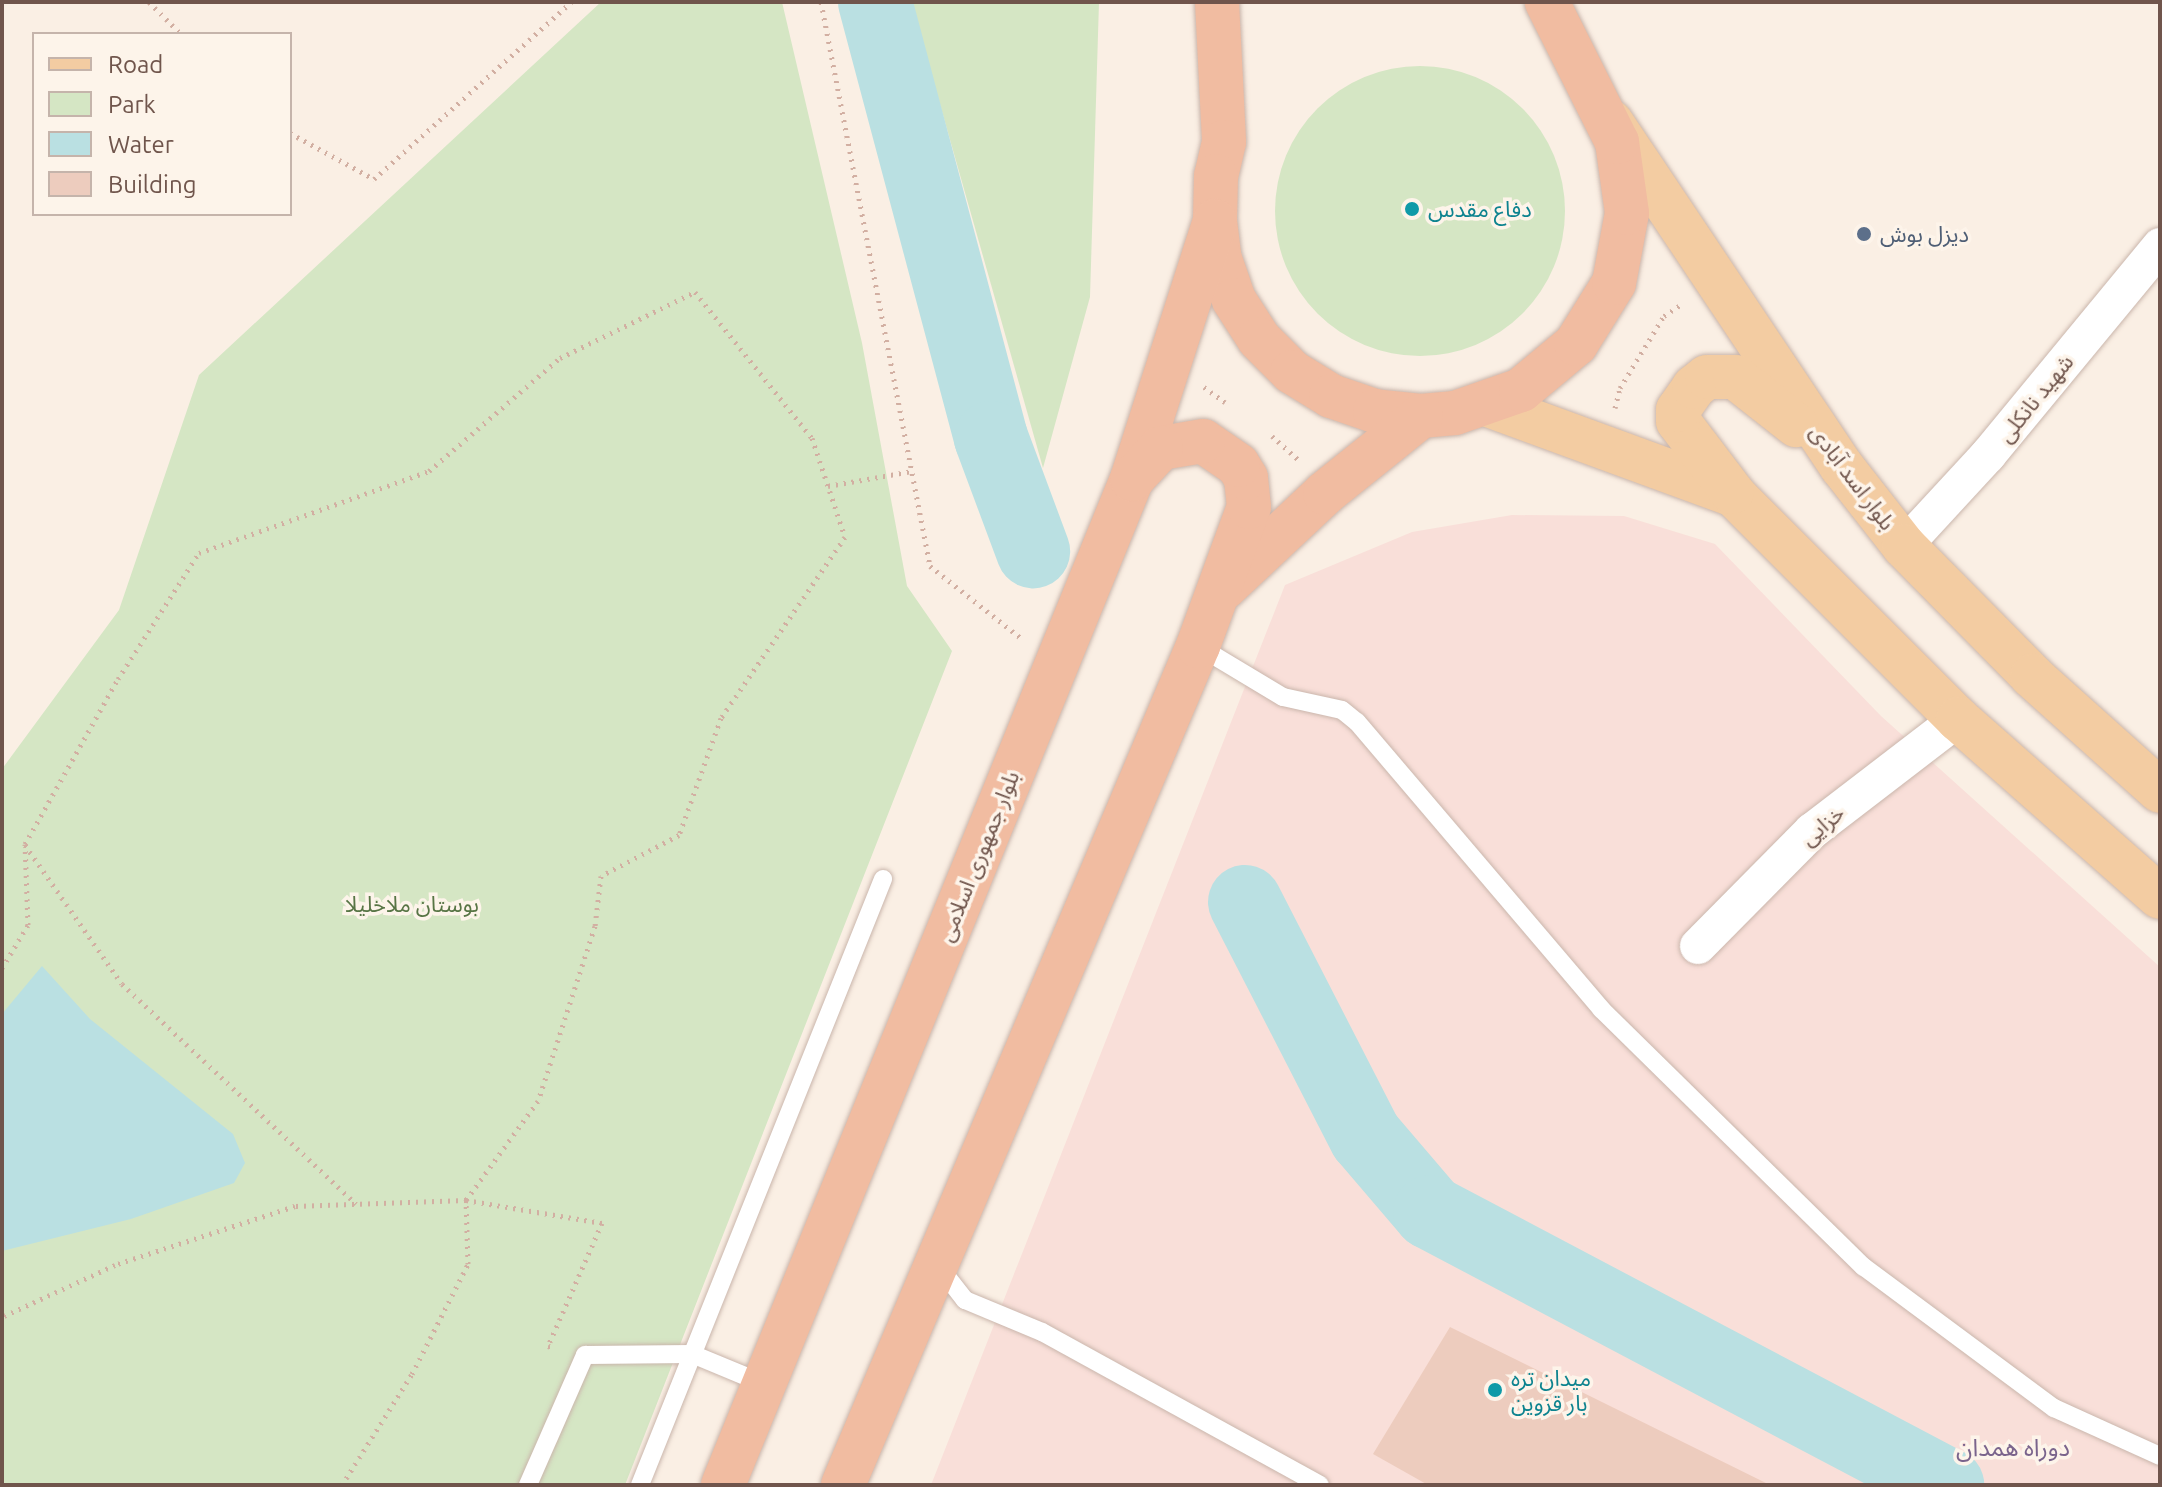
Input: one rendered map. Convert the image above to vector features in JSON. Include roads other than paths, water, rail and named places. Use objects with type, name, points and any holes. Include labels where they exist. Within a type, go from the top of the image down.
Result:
[{"type":"highway","points":[[1217,2],[1224,142],[1216,176],[1215,221],[1219,256],[1234,300],[1259,339],[1292,372],[1360,406],[1421,416],[1488,405],[1551,369],[1598,316],[1614,283],[1624,249],[1627,201],[1617,142],[1547,2]]},
{"type":"highway","name":"بلوار جمهوری اسلامی","points":[[723,1485],[1132,479],[1215,221]]},
{"type":"highway","points":[[1219,592],[1325,493],[1421,416]]},
{"type":"highway","points":[[843,1485],[1198,646],[1249,507],[1238,465],[1216,447],[1187,440],[1149,456],[1132,479]]},
{"type":"main road","name":"بلوار اسد آبادی","points":[[1594,96],[1842,467],[1904,546],[2032,676],[2160,791]]},
{"type":"main road","points":[[1842,467],[1748,385],[1725,375],[1707,377],[1685,400],[1678,421],[1734,495],[1958,719],[2160,897]]},
{"type":"main road","points":[[1488,405],[1606,444],[1734,495]]},
{"type":"street","name":"شهید نانکلی","points":[[1904,546],[1988,455],[2160,246]]},
{"type":"street","name":"خزایی","points":[[1698,946],[1812,831],[1958,719]]},
{"type":"lane","points":[[1198,646],[1283,697],[1342,710],[1357,722],[1601,1009],[1864,1267],[2054,1408],[2160,1456]]},
{"type":"lane","points":[[640,1485],[883,879]]},
{"type":"lane","points":[[942,1247],[947,1277],[965,1300],[1042,1332],[1320,1485]]},
{"type":"lane","points":[[528,1485],[585,1355],[692,1354],[762,1383]]},
{"type":"water","points":[[42,966],[90,1019],[233,1134],[245,1163],[234,1183],[131,1219],[2,1251],[2,1014]]},
{"type":"waterway","points":[[875,2],[991,438],[1033,551]]},
{"type":"waterway","points":[[1245,902],[1366,1137],[1430,1212],[1947,1485]]},
{"type":"place","name":"دفاع مقدس","points":[[1412,209]]},
{"type":"place","name":"دیزل بوش","points":[[1864,234]]},
{"type":"place","name":"میدان تره بار قزوین","points":[[1495,1390]]},
{"type":"district","name":"دوراه همدان","points":[[2013,1448]]},
{"type":"park label","name":"بوستان ملاخلیلا","points":[[412,904]]}]
